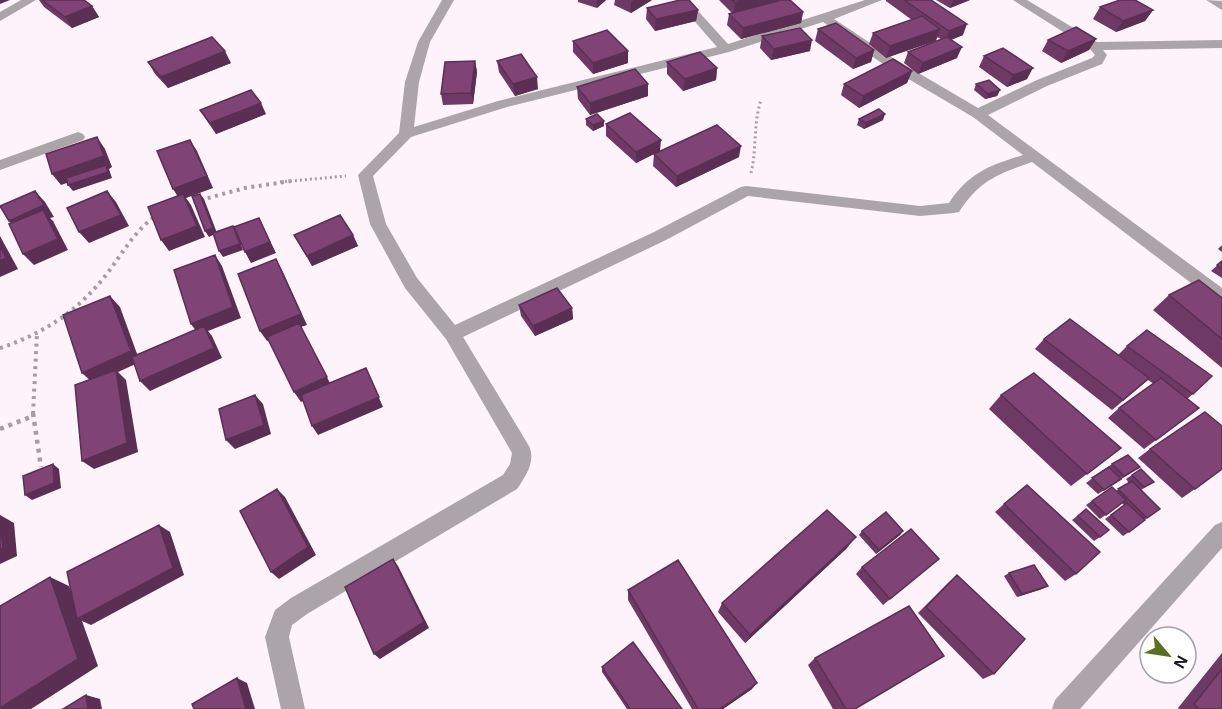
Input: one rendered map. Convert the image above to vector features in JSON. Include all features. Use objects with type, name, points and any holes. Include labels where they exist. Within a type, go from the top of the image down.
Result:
[{"type":"street","points":[[0,17],[30,0]]},
{"type":"street","points":[[406,134],[412,82],[424,42],[448,0]]},
{"type":"street","points":[[682,0],[725,49]]},
{"type":"street","points":[[293,709],[276,637],[284,618],[299,606],[510,482],[520,467],[522,452],[452,334],[411,284],[378,224],[365,175],[406,134],[503,104],[725,49],[876,0]]},
{"type":"street","points":[[978,114],[1042,83],[1097,61],[1101,55],[1094,46],[1019,0]]},
{"type":"street","points":[[1212,0],[1222,6]]},
{"type":"street","points":[[825,18],[888,61],[978,114],[1222,297]]},
{"type":"street","points":[[1094,46],[1222,44]]},
{"type":"street","points":[[0,165],[78,137]]},
{"type":"street","points":[[452,334],[660,236],[746,191],[920,212],[954,208],[964,190],[978,177],[1034,156]]},
{"type":"street","points":[[1064,709],[1222,532]]},
{"type":"path","points":[[746,191],[755,160],[755,115],[761,100]]},
{"type":"path","points":[[184,205],[215,195],[305,178],[365,175]]},
{"type":"path","points":[[0,348],[37,334],[86,299],[107,274],[125,243],[142,224],[163,212]]},
{"type":"path","points":[[37,334],[33,416],[41,468]]},
{"type":"path","points":[[0,429],[33,416]]},
{"type":"building","points":[[42,0],[84,0],[92,6],[65,17]]},
{"type":"building","points":[[689,0],[698,10],[656,19],[647,8]]},
{"type":"building","points":[[781,0],[790,0],[803,12],[743,28],[729,14]]},
{"type":"building","points":[[904,0],[931,0],[967,24],[949,31]]},
{"type":"building","points":[[1120,0],[1135,0],[1153,10],[1123,21],[1100,7]]},
{"type":"building","points":[[922,16],[940,29],[890,46],[873,33]]},
{"type":"building","points":[[836,23],[874,50],[856,58],[818,29]]},
{"type":"building","points":[[1076,27],[1096,39],[1068,51],[1048,40]]},
{"type":"building","points":[[800,28],[812,40],[774,49],[762,36]]},
{"type":"building","points":[[607,30],[628,51],[593,63],[573,41]]},
{"type":"building","points":[[212,37],[225,51],[161,77],[148,62]]},
{"type":"building","points":[[947,37],[962,47],[923,63],[908,52]]},
{"type":"building","points":[[1003,48],[1033,68],[1013,75],[984,56]]},
{"type":"building","points":[[700,52],[717,68],[685,79],[667,62]]},
{"type":"building","points":[[521,54],[537,77],[513,84],[497,61]]},
{"type":"building","points":[[893,59],[912,71],[863,96],[844,84]]},
{"type":"building","points":[[475,61],[471,93],[441,94],[445,62]]},
{"type":"building","points":[[635,69],[648,84],[590,103],[577,87]]},
{"type":"building","points":[[989,80],[1000,90],[988,94],[976,84]]},
{"type":"building","points":[[251,90],[261,103],[210,123],[200,110]]},
{"type":"building","points":[[879,109],[885,114],[866,123],[859,119]]},
{"type":"building","points":[[630,113],[661,140],[636,152],[606,124]]},
{"type":"building","points":[[597,114],[604,121],[593,125],[586,119]]},
{"type":"building","points":[[717,125],[741,146],[677,176],[654,154]]},
{"type":"building","points":[[97,137],[104,156],[52,174],[46,154]]},
{"type":"building","points":[[190,140],[207,176],[173,189],[157,151]]},
{"type":"building","points":[[106,165],[108,172],[68,185],[66,178]]},
{"type":"building","points":[[35,191],[44,205],[9,221],[0,206]]},
{"type":"building","points":[[107,191],[121,215],[79,232],[67,208]]},
{"type":"building","points":[[183,194],[197,226],[161,240],[148,207]]},
{"type":"building","points":[[200,194],[213,228],[205,231],[192,196]]},
{"type":"building","points":[[43,210],[58,239],[23,254],[9,224]]},
{"type":"building","points":[[340,215],[353,235],[307,256],[294,235]]},
{"type":"building","points":[[259,218],[270,242],[245,252],[234,227]]},
{"type":"building","points":[[233,226],[240,244],[219,251],[213,233]]},
{"type":"building","points":[[0,246],[6,258],[0,261]]},
{"type":"building","points":[[215,255],[233,307],[191,324],[174,270]]},
{"type":"building","points":[[276,259],[301,314],[260,331],[238,274]]},
{"type":"building","points":[[1199,280],[1222,298],[1222,339],[1169,295]]},
{"type":"building","points":[[557,288],[572,308],[533,326],[519,305]]},
{"type":"building","points":[[110,296],[131,351],[82,373],[63,315]]},
{"type":"building","points":[[1070,319],[1149,378],[1123,400],[1044,339]]},
{"type":"building","points":[[299,323],[327,377],[294,392],[267,337]]},
{"type":"building","points":[[204,326],[214,348],[140,381],[132,357]]},
{"type":"building","points":[[1147,330],[1212,376],[1193,394],[1127,346]]},
{"type":"building","points":[[366,368],[379,397],[312,426],[301,395]]},
{"type":"building","points":[[116,370],[127,443],[82,461],[75,385]]},
{"type":"building","points":[[1034,373],[1121,448],[1087,474],[1001,395]]},
{"type":"building","points":[[1161,378],[1199,408],[1156,440],[1119,408]]},
{"type":"building","points":[[255,395],[264,425],[226,440],[219,409]]},
{"type":"building","points":[[1205,412],[1222,426],[1222,469],[1195,489],[1150,449]]},
{"type":"building","points":[[1128,455],[1140,467],[1124,476],[1112,464]]},
{"type":"building","points":[[53,464],[54,483],[25,495],[23,476]]},
{"type":"building","points":[[1109,467],[1121,479],[1104,490],[1092,478]]},
{"type":"building","points":[[1141,469],[1154,482],[1144,487],[1132,475]]},
{"type":"building","points":[[1132,481],[1160,509],[1147,518],[1118,489]]},
{"type":"building","points":[[1027,485],[1100,552],[1076,574],[1004,504]]},
{"type":"building","points":[[1112,487],[1126,500],[1106,515],[1092,501]]},
{"type":"building","points":[[277,489],[308,547],[271,572],[240,511]]},
{"type":"building","points":[[1127,503],[1145,520],[1129,532],[1111,515]]},
{"type":"building","points":[[1086,509],[1109,530],[1100,537],[1078,516]]},
{"type":"building","points":[[827,510],[856,537],[750,635],[722,603]]},
{"type":"building","points":[[886,512],[903,531],[879,550],[862,531]]},
{"type":"building","points":[[0,521],[3,548],[0,550]]},
{"type":"building","points":[[159,525],[173,568],[77,619],[67,572]]},
{"type":"building","points":[[911,529],[939,559],[890,599],[862,567]]},
{"type":"building","points":[[393,559],[424,622],[374,654],[345,587]]},
{"type":"building","points":[[678,560],[757,683],[720,709],[698,709],[628,590]]},
{"type":"building","points":[[1034,565],[1048,586],[1022,594],[1009,573]]},
{"type":"building","points":[[957,575],[1025,639],[994,674],[926,607]]},
{"type":"building","points":[[50,577],[78,659],[0,708],[0,606]]},
{"type":"building","points":[[909,606],[944,656],[855,709],[846,709],[815,658]]},
{"type":"building","points":[[633,642],[682,709],[630,709],[602,667]]},
{"type":"building","points":[[1222,669],[1222,709],[1199,709],[1194,704]]},
{"type":"building","points":[[237,678],[246,709],[194,709],[192,704]]},
{"type":"building","points":[[86,695],[88,709],[63,709]]}]
